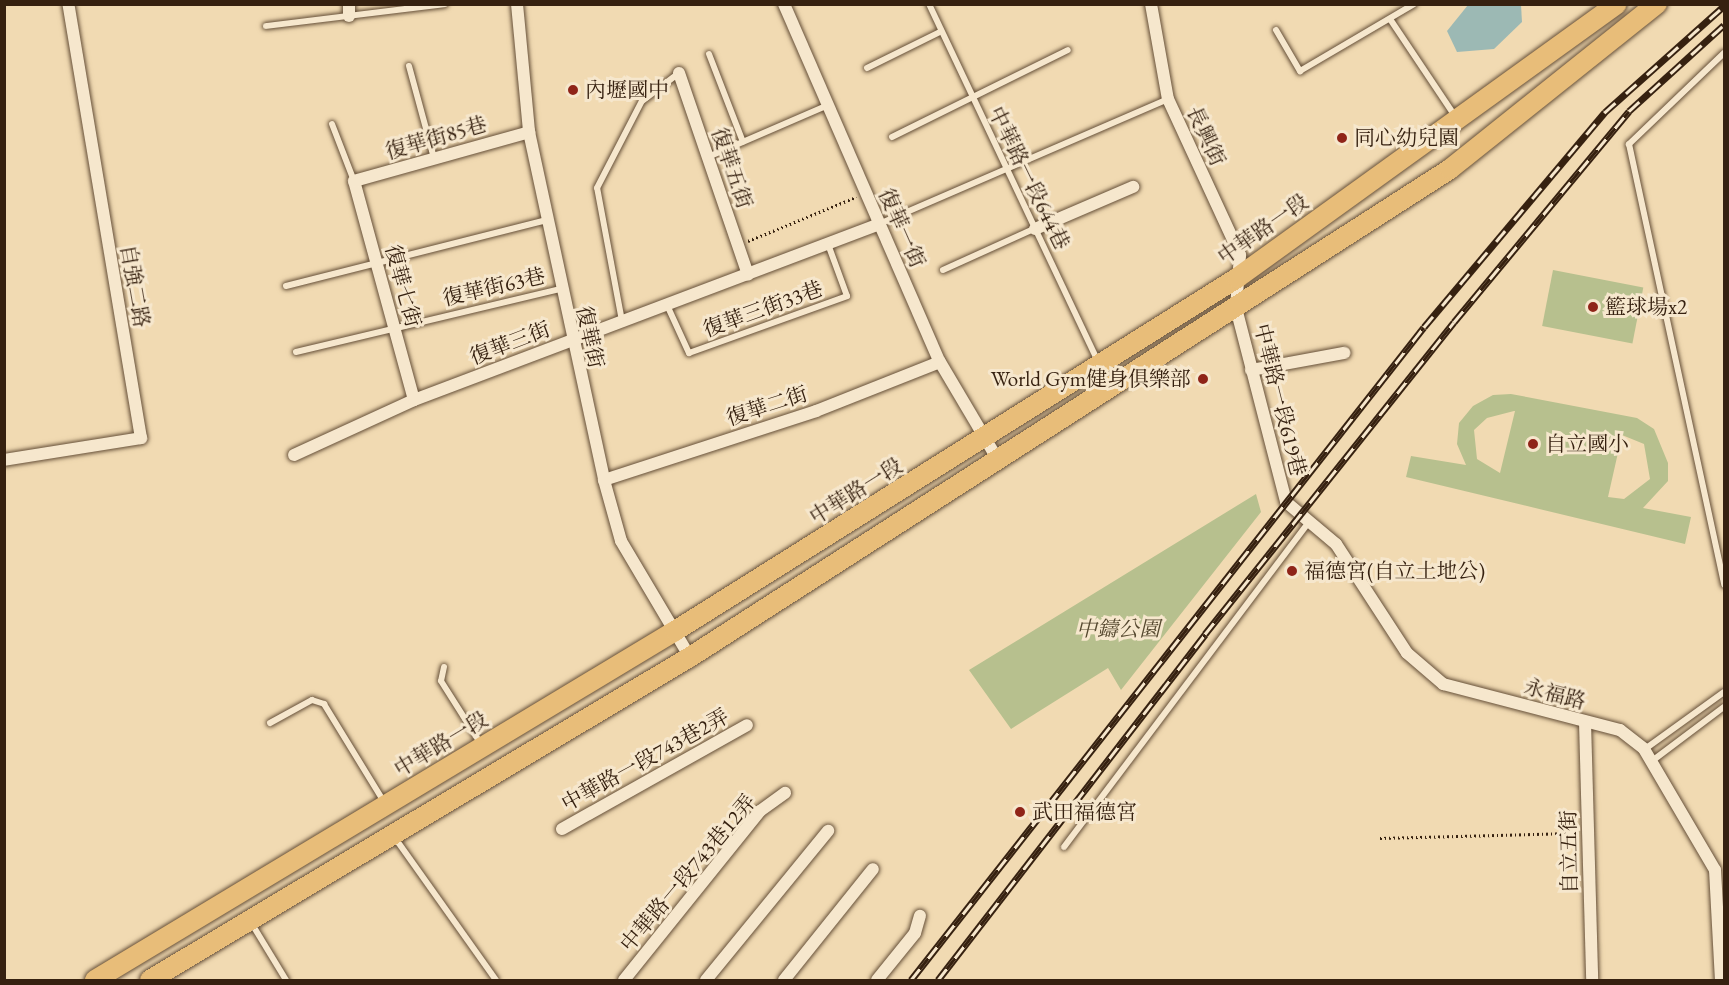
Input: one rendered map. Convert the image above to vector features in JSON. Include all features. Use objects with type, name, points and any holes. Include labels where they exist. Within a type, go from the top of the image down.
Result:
[{"type":"main road","name":"中華路一段","points":[[95,981],[675,631],[1237,278],[1617,4]]},
{"type":"main road","points":[[150,981],[690,657],[1236,308],[1450,169],[1657,5]]},
{"type":"street","name":"自強二路","points":[[4,460],[141,438],[68,4]]},
{"type":"street","name":"復華街","points":[[517,4],[529,132],[570,340],[604,480],[621,541],[690,657]]},
{"type":"street","name":"復華一街","points":[[784,4],[940,362],[998,460]]},
{"type":"street","name":"長興街","points":[[1150,4],[1168,99],[1239,255],[1236,308]]},
{"type":"street","name":"復華五街","points":[[679,73],[748,275]]},
{"type":"street","name":"復華街85巷","points":[[354,181],[529,132]]},
{"type":"street","name":"復華七街","points":[[354,181],[414,400]]},
{"type":"street","points":[[1035,229],[1133,187]]},
{"type":"street","name":"復華三街","points":[[294,455],[414,400],[879,224]]},
{"type":"street","name":"中華路一段619巷","points":[[1236,308],[1287,502]]},
{"type":"street","points":[[1251,370],[1344,353]]},
{"type":"street","name":"復華二街","points":[[604,480],[816,411],[940,362]]},
{"type":"street","name":"永福路","points":[[1287,502],[1308,523],[1336,544],[1407,653],[1443,684],[1620,730],[1644,750],[1715,870],[1720,981]]},
{"type":"street","name":"自立五街","points":[[1586,722],[1592,981]]},
{"type":"street","name":"中華路一段743巷2弄","points":[[562,829],[747,725]]},
{"type":"street","name":"中華路一段743巷12弄","points":[[624,981],[760,811],[785,793]]},
{"type":"street","points":[[706,981],[828,831]]},
{"type":"street","points":[[784,981],[873,869]]},
{"type":"street","points":[[877,981],[915,933],[920,916]]},
{"type":"lane","points":[[266,26],[349,10],[445,4]]},
{"type":"lane","name":"中華路一段644巷","points":[[929,4],[940,32],[1100,365]]},
{"type":"lane","points":[[1276,30],[1299,71],[1414,4]]},
{"type":"lane","points":[[1390,19],[1457,120]]},
{"type":"lane","points":[[867,68],[940,32]]},
{"type":"lane","points":[[892,137],[973,99],[1068,50]]},
{"type":"lane","points":[[1725,53],[1629,144],[1725,585]]},
{"type":"lane","points":[[709,54],[743,142]]},
{"type":"lane","points":[[409,66],[434,159]]},
{"type":"lane","points":[[622,321],[597,189],[642,101],[679,73]]},
{"type":"lane","points":[[879,224],[1005,166],[1168,99]]},
{"type":"lane","points":[[708,158],[828,105]]},
{"type":"lane","points":[[332,124],[354,181]]},
{"type":"lane","points":[[286,286],[546,220]]},
{"type":"lane","points":[[943,270],[1035,229]]},
{"type":"lane","name":"復華三街33巷","points":[[668,305],[689,353],[847,296],[828,244]]},
{"type":"lane","name":"復華街63巷","points":[[296,352],[560,289]]},
{"type":"lane","points":[[1064,847],[1308,523]]},
{"type":"lane","points":[[444,667],[441,681],[483,747]]},
{"type":"lane","points":[[1644,750],[1725,692]]},
{"type":"lane","points":[[270,723],[312,700],[324,704],[386,805]]},
{"type":"lane","points":[[1651,761],[1725,707]]},
{"type":"lane","points":[[392,835],[496,981]]},
{"type":"lane","points":[[250,921],[286,981]]},
{"type":"path","points":[[738,245],[866,193]]},
{"type":"path","points":[[1380,838],[1588,832]]},
{"type":"green space","name":"籃球場x2","points":[[1553,270],[1643,288],[1632,344],[1542,326]]},
{"type":"green space","points":[[1511,394],[1637,418],[1654,429],[1668,463],[1668,481],[1643,508],[1691,517],[1685,544],[1406,477],[1411,456],[1466,465],[1457,444],[1459,423],[1473,406],[1493,395]],"holes":[[[1515,411],[1500,473],[1477,459],[1474,430],[1487,418]],[[1622,435],[1644,444],[1650,479],[1624,499],[1608,497]]]},
{"type":"green space","name":"中鑄公園","points":[[1256,494],[1261,512],[1121,690],[1108,668],[1011,729],[969,670]]},
{"type":"water","points":[[1468,5],[1521,5],[1522,22],[1494,49],[1457,52],[1447,31]]},
{"type":"railway","points":[[911,980],[1424,327],[1605,112],[1724,6]]},
{"type":"railway","points":[[938,980],[1205,634],[1454,322],[1629,111],[1724,25]]},
{"type":"place","name":"內壢國中","points":[[573,90]]},
{"type":"place","name":"同心幼兒園","points":[[1342,138]]},
{"type":"place","name":"籃球場x2","points":[[1593,307]]},
{"type":"place","name":"World Gym健身俱樂部","points":[[1203,379]]},
{"type":"place","name":"自立國小","points":[[1533,444]]},
{"type":"place","name":"福德宮(自立土地公)","points":[[1292,571]]},
{"type":"place","name":"武田福德宮","points":[[1020,812]]}]
